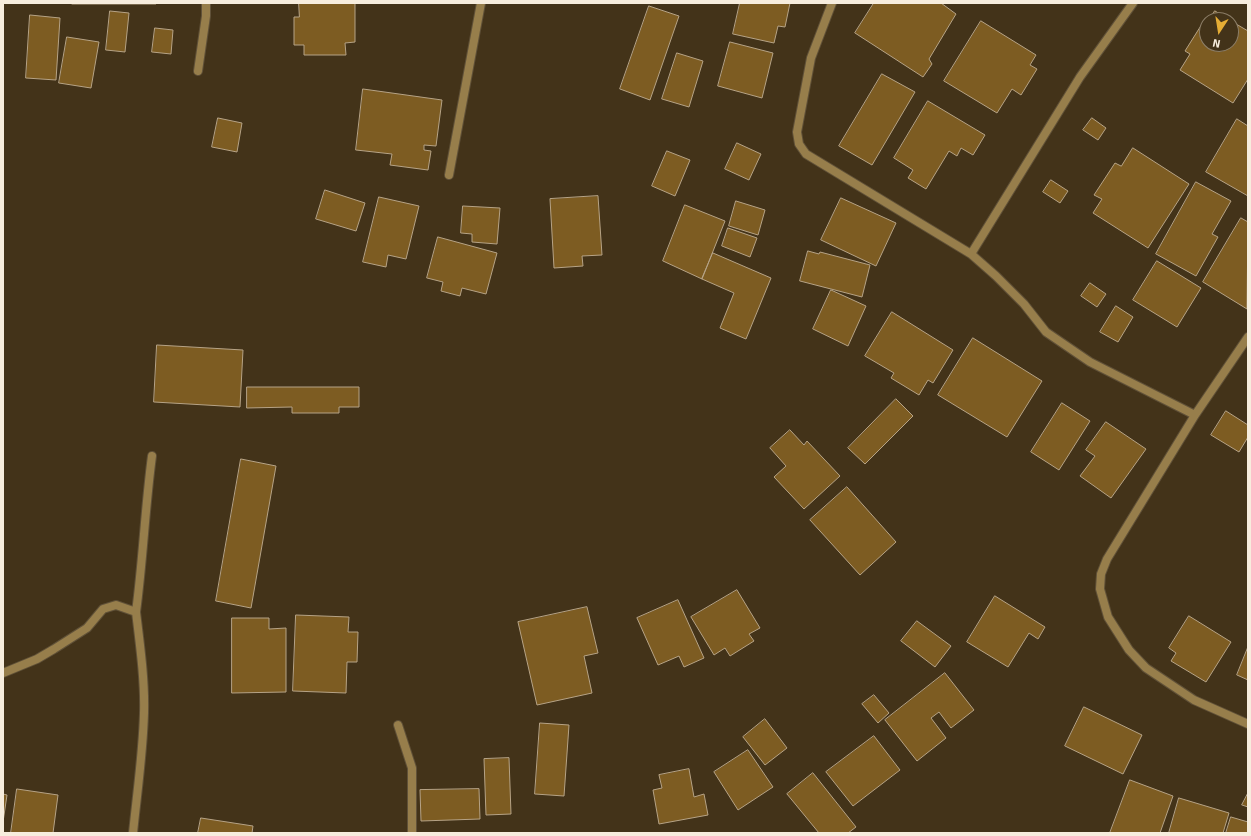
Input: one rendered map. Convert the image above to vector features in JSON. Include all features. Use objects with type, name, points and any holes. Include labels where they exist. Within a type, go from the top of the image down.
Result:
[{"type":"street","points":[[198,71],[204,35],[206,3]]},
{"type":"street","points":[[449,175],[481,3]]},
{"type":"street","points":[[832,3],[811,58],[797,132],[800,144],[806,154],[971,254],[1024,304],[1046,332],[1090,362],[1195,415]]},
{"type":"street","points":[[971,254],[1080,77],[1132,3]]},
{"type":"street","points":[[1248,337],[1195,415],[1107,558],[1101,574],[1100,590],[1108,617],[1129,650],[1146,668],[1194,700],[1248,724]]},
{"type":"street","points":[[133,833],[144,712],[142,662],[136,612],[146,498],[152,456]]},
{"type":"street","points":[[3,672],[37,659],[54,649],[87,628],[103,609],[116,604],[136,612]]},
{"type":"street","points":[[398,726],[412,768],[412,833]]},
{"type":"building","points":[[156,3],[156,4],[72,4]]},
{"type":"building","points":[[299,3],[355,3],[355,42],[345,43],[346,55],[304,55],[304,45],[294,45],[294,17],[299,17]]},
{"type":"building","points":[[740,3],[790,3],[785,27],[778,26],[774,43],[733,34]]},
{"type":"building","points":[[874,3],[941,3],[956,14],[929,59],[932,64],[923,77],[855,33]]},
{"type":"building","points":[[649,6],[679,16],[650,100],[620,89]]},
{"type":"building","points":[[110,11],[129,13],[125,52],[106,50]]},
{"type":"building","points":[[30,15],[60,18],[56,80],[26,78]]},
{"type":"building","points":[[981,21],[1036,55],[1030,65],[1037,69],[1021,95],[1012,89],[997,113],[944,81]]},
{"type":"building","points":[[1239,26],[1248,31],[1248,79],[1233,103],[1180,70],[1190,54],[1185,51],[1199,29],[1199,52],[1239,52]]},
{"type":"building","points":[[155,28],[173,30],[171,54],[152,52]]},
{"type":"building","points":[[67,37],[99,42],[91,88],[59,83]]},
{"type":"building","points":[[730,42],[773,53],[762,98],[718,86]]},
{"type":"building","points":[[677,53],[703,61],[689,107],[662,99]]},
{"type":"building","points":[[882,74],[915,92],[872,165],[839,146]]},
{"type":"building","points":[[363,89],[442,100],[436,146],[424,145],[424,150],[431,151],[428,170],[390,165],[392,154],[356,150]]},
{"type":"building","points":[[928,101],[985,135],[973,155],[961,148],[957,156],[949,151],[926,189],[908,178],[913,170],[894,158]]},
{"type":"building","points":[[218,118],[242,123],[237,152],[212,147]]},
{"type":"building","points":[[1092,118],[1106,128],[1098,140],[1083,130]]},
{"type":"building","points":[[1237,119],[1248,126],[1248,196],[1206,172]]},
{"type":"building","points":[[737,143],[761,154],[749,180],[725,169]]},
{"type":"building","points":[[1133,148],[1189,184],[1148,248],[1093,213],[1102,199],[1094,195],[1115,163],[1121,166]]},
{"type":"building","points":[[667,151],[690,160],[675,196],[652,186]]},
{"type":"building","points":[[1051,180],[1068,191],[1060,203],[1043,192]]},
{"type":"building","points":[[1196,182],[1231,201],[1212,234],[1218,237],[1196,276],[1156,254]]},
{"type":"building","points":[[325,190],[365,203],[356,231],[316,219]]},
{"type":"building","points":[[598,196],[602,255],[582,256],[583,266],[554,268],[550,199]]},
{"type":"building","points":[[379,197],[419,206],[406,259],[388,255],[386,267],[363,262]]},
{"type":"building","points":[[841,198],[896,223],[876,266],[821,240]]},
{"type":"building","points":[[736,201],[765,210],[758,235],[729,226]]},
{"type":"building","points":[[685,205],[725,221],[702,279],[663,261]]},
{"type":"building","points":[[463,206],[500,208],[497,244],[472,242],[472,234],[461,233]]},
{"type":"building","points":[[1241,218],[1248,222],[1247,309],[1203,282]]},
{"type":"building","points":[[728,228],[757,238],[750,257],[722,246]]},
{"type":"building","points":[[438,237],[497,253],[486,294],[462,288],[460,296],[441,291],[443,282],[427,278]]},
{"type":"building","points":[[808,251],[819,254],[820,252],[870,265],[862,297],[800,281]]},
{"type":"building","points":[[713,253],[771,278],[746,339],[720,328],[734,293],[702,279]]},
{"type":"building","points":[[1157,261],[1201,288],[1177,327],[1133,300]]},
{"type":"building","points":[[1090,283],[1106,294],[1097,307],[1081,296]]},
{"type":"building","points":[[831,290],[866,306],[848,346],[813,329]]},
{"type":"building","points":[[1116,306],[1133,317],[1118,342],[1100,332]]},
{"type":"building","points":[[892,312],[953,350],[933,383],[928,380],[919,395],[891,378],[894,373],[865,356]]},
{"type":"building","points":[[973,338],[1042,381],[1007,437],[938,395]]},
{"type":"building","points":[[157,345],[243,350],[240,407],[154,402]]},
{"type":"building","points":[[247,387],[359,387],[359,407],[339,407],[339,413],[292,413],[292,407],[247,408]]},
{"type":"building","points":[[896,399],[913,416],[865,464],[848,448]]},
{"type":"building","points":[[1062,403],[1090,421],[1059,470],[1031,452]]},
{"type":"building","points":[[1226,411],[1248,425],[1248,437],[1239,452],[1211,435]]},
{"type":"building","points":[[1106,422],[1146,449],[1111,498],[1080,476],[1095,456],[1086,450]]},
{"type":"building","points":[[790,430],[804,445],[807,441],[840,476],[804,509],[774,477],[786,466],[770,448]]},
{"type":"building","points":[[241,459],[276,466],[251,608],[216,601]]},
{"type":"building","points":[[847,487],[896,542],[860,575],[810,520]]},
{"type":"building","points":[[737,590],[760,628],[749,634],[754,641],[730,656],[725,648],[714,655],[691,617]]},
{"type":"building","points":[[995,596],[1045,627],[1038,639],[1029,633],[1008,667],[967,642]]},
{"type":"building","points":[[678,600],[704,658],[684,667],[679,656],[658,665],[637,618]]},
{"type":"building","points":[[587,607],[598,653],[584,656],[592,693],[537,705],[518,622]]},
{"type":"building","points":[[296,615],[349,617],[348,632],[358,632],[357,662],[347,662],[346,693],[293,691]]},
{"type":"building","points":[[1189,616],[1231,642],[1206,682],[1171,661],[1176,653],[1169,648]]},
{"type":"building","points":[[232,618],[269,618],[269,629],[286,628],[286,692],[232,693]]},
{"type":"building","points":[[917,621],[951,646],[935,667],[901,641]]},
{"type":"building","points":[[1248,647],[1248,680],[1237,675]]},
{"type":"building","points":[[945,673],[974,710],[951,728],[939,712],[931,718],[946,738],[917,761],[885,720]]},
{"type":"building","points":[[874,695],[889,713],[878,723],[862,704]]},
{"type":"building","points":[[1084,707],[1142,735],[1123,774],[1065,746]]},
{"type":"building","points":[[765,719],[787,748],[765,765],[743,737]]},
{"type":"building","points":[[540,723],[569,725],[564,796],[535,794]]},
{"type":"building","points":[[874,736],[900,770],[853,806],[826,772]]},
{"type":"building","points":[[748,750],[773,787],[738,810],[714,772]]},
{"type":"building","points":[[509,758],[511,814],[486,815],[484,759]]},
{"type":"building","points":[[689,769],[694,797],[704,794],[708,815],[659,824],[653,790],[662,788],[659,775]]},
{"type":"building","points":[[813,773],[856,827],[848,833],[819,833],[787,794]]},
{"type":"building","points":[[1130,780],[1173,796],[1160,833],[1110,833]]},
{"type":"building","points":[[17,789],[58,795],[53,833],[11,833]]},
{"type":"building","points":[[479,789],[480,819],[421,821],[420,790]]},
{"type":"building","points":[[1248,793],[1248,807],[1242,805]]},
{"type":"building","points":[[3,794],[7,795],[3,822]]},
{"type":"building","points":[[1179,798],[1229,813],[1223,833],[1169,833]]},
{"type":"building","points":[[1231,817],[1248,822],[1248,833],[1226,833]]},
{"type":"building","points":[[201,818],[253,826],[252,833],[198,833]]}]
